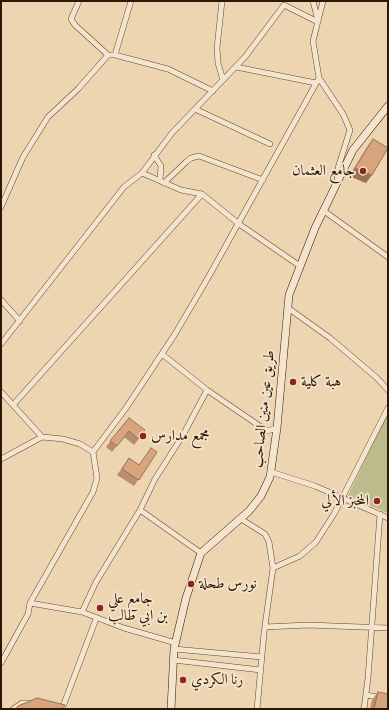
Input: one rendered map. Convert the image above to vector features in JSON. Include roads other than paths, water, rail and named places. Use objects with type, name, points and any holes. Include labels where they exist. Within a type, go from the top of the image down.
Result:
[{"type":"main road","name":"طريق عين منين الصاحب","points":[[201,553],[240,520],[261,496],[271,472],[277,428],[289,295],[324,211],[353,150],[388,106]]},
{"type":"main road","points":[[171,709],[175,646],[186,598],[201,553]]},
{"type":"street","points":[[79,1],[71,19],[108,54],[115,54],[168,69],[213,90]]},
{"type":"street","points":[[115,54],[131,1]]},
{"type":"street","points":[[222,1],[217,48],[218,63],[223,80]]},
{"type":"street","points":[[313,1],[318,22]]},
{"type":"street","points":[[323,1],[313,42],[317,81],[343,114],[350,130],[338,168],[336,187]]},
{"type":"street","points":[[1,344],[124,187],[142,173],[154,155],[236,67],[285,3],[318,22]]},
{"type":"street","points":[[1,207],[23,157],[48,117],[78,89],[108,54]]},
{"type":"street","points":[[236,67],[317,81]]},
{"type":"street","points":[[1,663],[28,614],[30,603],[93,492],[97,478],[94,452],[126,408],[162,354],[239,224],[317,81]]},
{"type":"street","points":[[196,109],[270,144]]},
{"type":"street","points":[[154,155],[161,166],[162,182]]},
{"type":"street","points":[[162,182],[191,158],[199,156],[263,180]]},
{"type":"street","points":[[142,173],[181,190],[202,194],[239,224],[300,266]]},
{"type":"street","points":[[13,404],[202,194]]},
{"type":"street","points":[[324,211],[388,257]]},
{"type":"street","points":[[1,300],[20,321]]},
{"type":"street","points":[[288,308],[330,338],[377,378],[388,390]]},
{"type":"street","points":[[162,354],[207,390],[267,431],[277,428]]},
{"type":"street","points":[[82,612],[96,582],[140,510],[155,479],[183,435],[207,390]]},
{"type":"street","points":[[1,392],[42,437]]},
{"type":"street","points":[[273,568],[300,556],[311,548],[323,532],[388,408]]},
{"type":"street","points":[[1,459],[42,437],[63,439],[80,444],[94,452]]},
{"type":"street","points":[[271,472],[314,486],[388,518]]},
{"type":"street","points":[[140,510],[201,553]]},
{"type":"street","points":[[364,709],[380,514]]},
{"type":"street","points":[[240,520],[265,534],[273,568],[265,627],[257,709]]},
{"type":"street","points":[[30,603],[82,612],[96,619],[175,646],[262,657]]},
{"type":"street","points":[[56,706],[62,708],[96,619]]},
{"type":"street","points":[[265,627],[308,625],[372,626],[388,628]]},
{"type":"street","points":[[173,660],[261,670]]},
{"type":"street","points":[[366,695],[388,699]]},
{"type":"street","points":[[13,709],[22,703],[37,702]]},
{"type":"place","name":"جامع العثمان","points":[[363,171]]},
{"type":"place","name":"هبة كلية","points":[[293,382]]},
{"type":"place","name":"مجمع مدارس","points":[[143,436]]},
{"type":"place","name":"المخبز الألي","points":[[377,501]]},
{"type":"place","name":"نورس طحلة","points":[[191,584]]},
{"type":"place","name":"جامع علي بن ابي طالب","points":[[100,608]]},
{"type":"place","name":"رنا الكردي","points":[[183,680]]}]
